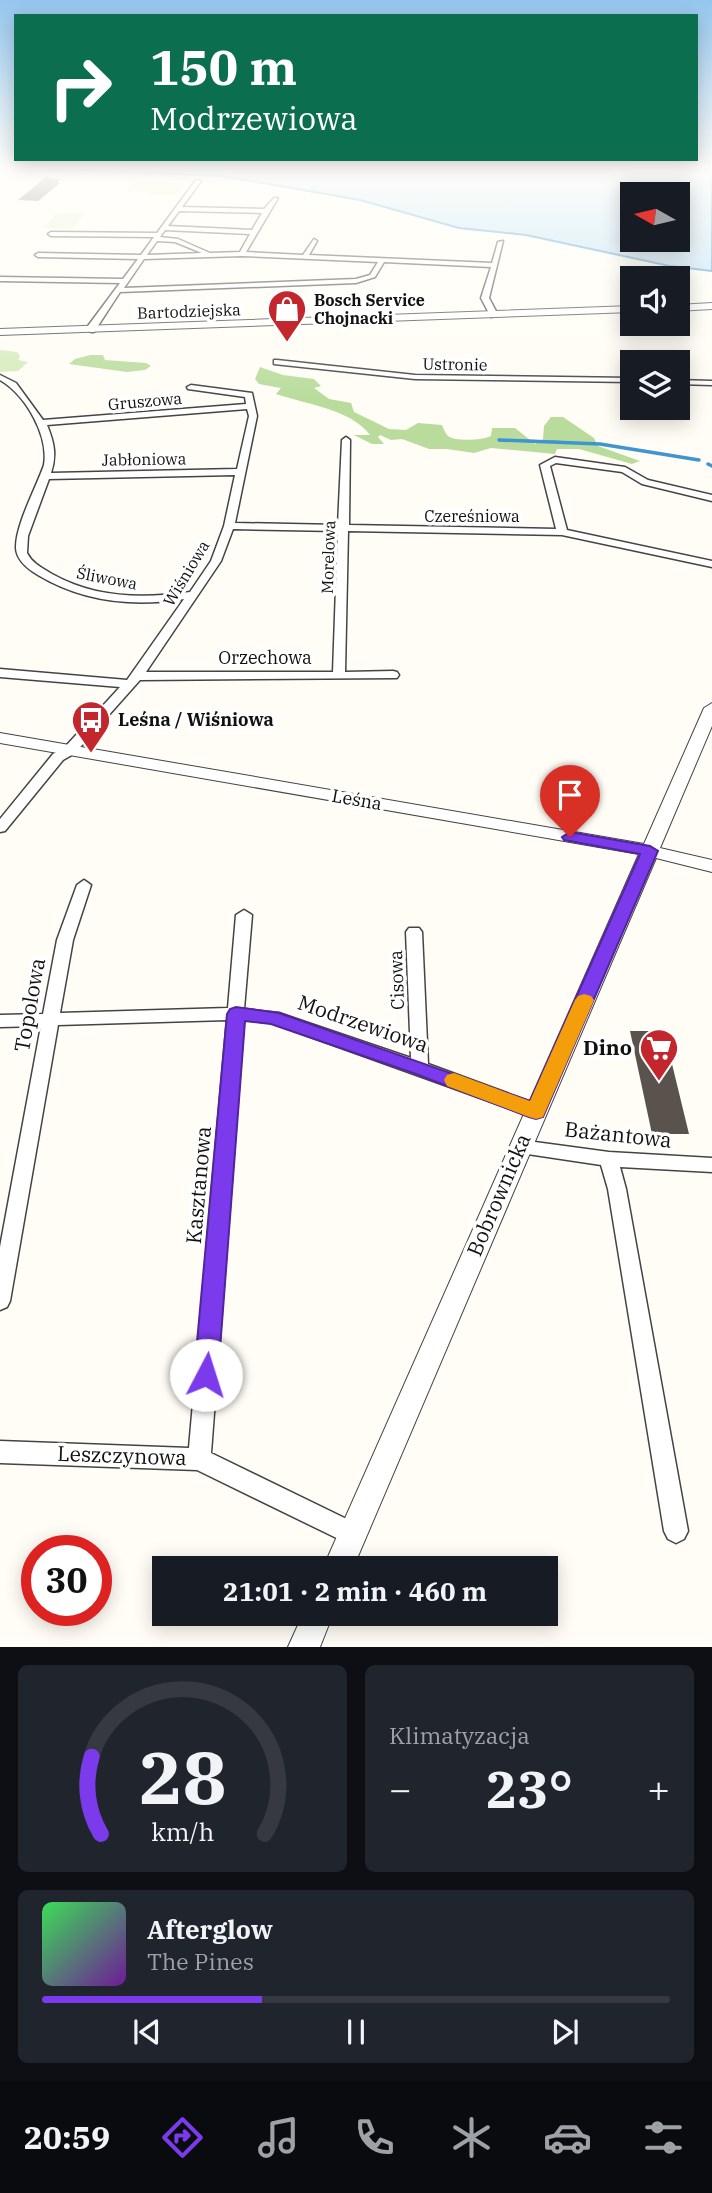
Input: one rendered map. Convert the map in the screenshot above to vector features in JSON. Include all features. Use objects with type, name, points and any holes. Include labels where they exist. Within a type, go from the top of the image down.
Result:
[{"type":"street","points":[[92,330],[151,245]]},
{"type":"street","points":[[188,245],[211,254]]},
{"type":"street","points":[[242,254],[247,245]]},
{"type":"street","points":[[305,257],[312,245]]},
{"type":"street","points":[[494,315],[485,298],[500,245]]},
{"type":"street","points":[[38,255],[142,257],[242,254],[494,265]]},
{"type":"street","points":[[118,290],[356,281],[371,277],[382,260]]},
{"type":"street","points":[[0,279],[124,281]]},
{"type":"street","points":[[690,307],[712,306]]},
{"type":"street","name":"Bartodziejska","points":[[0,332],[620,310]]},
{"type":"street","name":"Ustronie","points":[[277,362],[415,377],[620,380]]},
{"type":"street","name":"Śliwowa","points":[[2,378],[42,423],[51,442],[52,456],[48,476],[31,505],[20,549],[26,562],[56,582],[82,592],[144,600],[162,600],[195,594]]},
{"type":"street","points":[[690,382],[712,383]]},
{"type":"street","points":[[191,387],[249,395],[249,406]]},
{"type":"street","name":"Gruszowa","points":[[42,423],[249,406]]},
{"type":"street","name":"Wiśniowa","points":[[0,828],[58,757],[70,750],[133,680],[216,561],[229,526],[253,416],[249,406]]},
{"type":"street","name":"Morelowa","points":[[339,675],[346,440]]},
{"type":"street","points":[[562,532],[545,465],[561,460],[625,470],[645,482],[712,498]]},
{"type":"street","name":"Jabłoniowa","points":[[48,476],[241,472]]},
{"type":"street","name":"Czereśniowa","points":[[229,526],[562,532],[712,564]]},
{"type":"street","name":"Śliwowa","points":[[144,600],[180,614]]},
{"type":"street","name":"Orzechowa","points":[[0,673],[133,680],[393,675]]},
{"type":"street","name":"Bobrownicka","points":[[343,1556],[712,708]]},
{"type":"street","name":"Leśna","points":[[0,738],[650,851],[712,866]]},
{"type":"street","name":"Topolowa","points":[[0,1301],[65,940],[84,885]]},
{"type":"street","name":"Kasztanowa","points":[[199,1459],[244,915]]},
{"type":"street","name":"Cisowa","points":[[414,932],[420,1068]]},
{"type":"street","name":"Modrzewiowa","points":[[0,1021],[236,1014],[272,1017],[536,1111]]},
{"type":"street","name":"Bażantowa","points":[[520,1147],[610,1159],[712,1165]]},
{"type":"street","points":[[610,1159],[676,1531]]},
{"type":"street","name":"Leszczynowa","points":[[0,1452],[199,1459],[352,1534]]},
{"type":"street","points":[[304,1647],[313,1626]]},
{"type":"green space","points":[[0,350],[17,352],[20,356],[18,360],[28,362],[18,371],[0,372]]},
{"type":"green space","points":[[103,355],[105,360],[146,363],[151,366],[145,370],[127,372],[69,364],[75,359]]},
{"type":"green space","points":[[260,367],[283,375],[314,379],[321,386],[314,388],[329,399],[351,403],[354,412],[389,429],[406,430],[418,423],[442,425],[448,436],[470,440],[491,436],[492,428],[515,428],[535,444],[543,439],[544,426],[551,417],[563,417],[594,438],[598,446],[640,461],[632,464],[579,449],[557,449],[555,454],[491,448],[474,453],[429,449],[402,439],[391,440],[380,435],[378,437],[384,444],[372,444],[354,435],[370,435],[362,426],[340,413],[276,394],[281,388],[259,384],[255,379]]},
{"type":"water","points":[[572,245],[620,245],[620,252],[690,252],[690,245],[712,245],[712,271],[690,268],[690,266],[670,266]]},
{"type":"building","name":"Dino","points":[[630,1031],[664,1031],[689,1134],[652,1134]]},
{"type":"waterway","points":[[559,442],[499,440],[600,444],[699,460]]},
{"type":"waterway","points":[[708,464],[712,466]]},
{"type":"slow traffic","points":[[454,1080],[536,1111],[584,1000]]},
{"type":"place","name":"Bosch Service Chojnacki","points":[[287,343]]},
{"type":"place","name":"Leśna / Wiśniowa","points":[[91,754]]},
{"type":"place","name":"Dino","points":[[659,1082]]},
{"type":"route","points":[[206,1375],[236,1014],[272,1017],[536,1111],[650,851],[570,837]]}]
